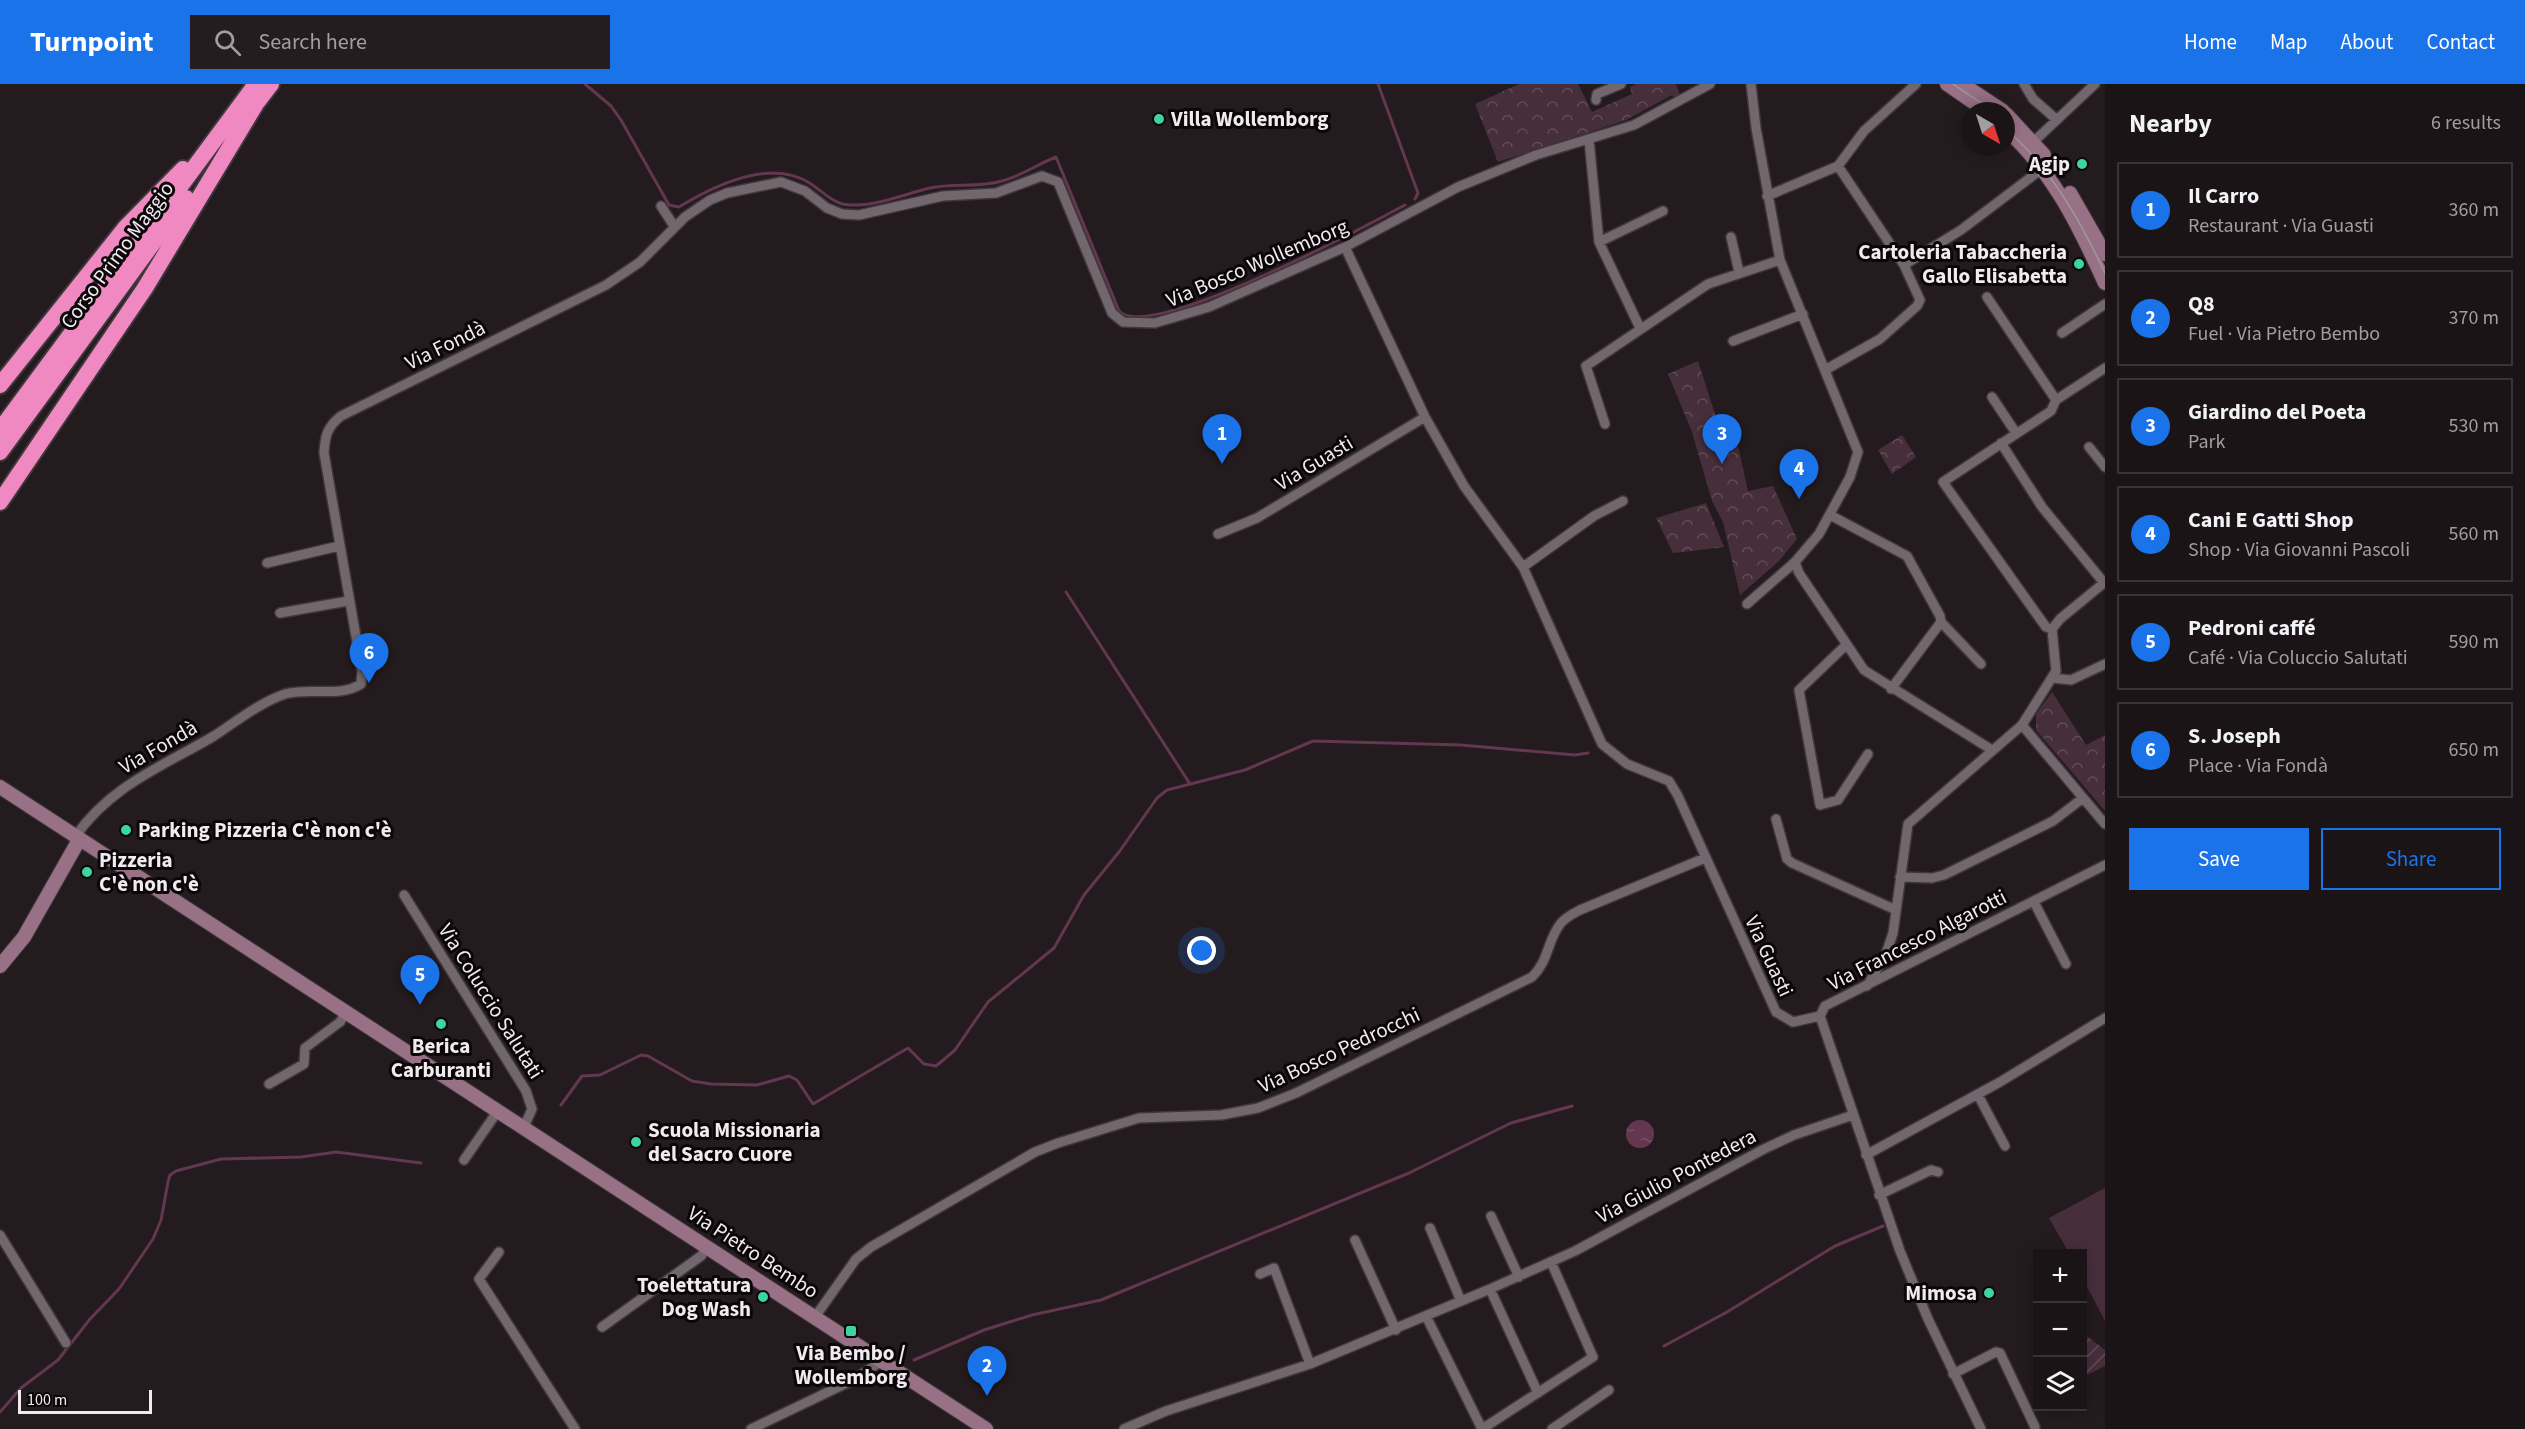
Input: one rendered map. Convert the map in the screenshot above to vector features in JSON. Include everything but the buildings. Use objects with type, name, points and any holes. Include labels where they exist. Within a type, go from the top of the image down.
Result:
[{"type":"highway","name":"Corso Primo Maggio","points":[[0,430],[254,92],[271,84]]},
{"type":"highway","name":"Corso Primo Maggio","points":[[0,452],[254,92]]},
{"type":"highway","points":[[0,384],[126,227],[193,158],[219,123],[254,92]]},
{"type":"highway","points":[[0,502],[145,288],[254,92]]},
{"type":"main road","points":[[1947,84],[1973,102]]},
{"type":"main road","points":[[1962,84],[1989,102]]},
{"type":"main road","points":[[2015,126],[2085,216],[2104,251]]},
{"type":"main road","points":[[2015,135],[2030,145],[2077,223],[2105,283]]},
{"type":"main road","name":"Via Pietro Bembo","points":[[0,787],[345,1014],[986,1429]]},
{"type":"main road","points":[[0,966],[24,937],[77,838]]},
{"type":"street","points":[[1596,100],[1597,94],[1621,84]]},
{"type":"street","points":[[1686,84],[1692,94]]},
{"type":"street","name":"Via Bosco Wollemborg","points":[[674,226],[717,196],[772,183],[793,185],[827,208],[842,214],[859,215],[943,196],[996,193],[1042,176],[1058,182],[1112,313],[1123,322],[1155,323],[1188,315],[1345,247],[1467,182],[1536,155],[1634,125],[1710,84]]},
{"type":"street","points":[[1748,604],[1795,562],[1819,534],[1856,465],[1858,452],[1780,260],[1767,196],[1751,84]]},
{"type":"street","points":[[1767,196],[1838,166],[1864,131],[1916,84]]},
{"type":"street","points":[[2024,84],[2033,99],[2056,120]]},
{"type":"street","points":[[2030,145],[2094,84]]},
{"type":"street","points":[[1589,140],[1599,242],[1640,328]]},
{"type":"street","points":[[1825,370],[1880,339],[1917,306],[1920,300],[1904,265],[1838,166]]},
{"type":"street","points":[[1904,265],[1961,230],[2043,168]]},
{"type":"street","points":[[661,206],[674,226]]},
{"type":"street","points":[[1599,242],[1663,211]]},
{"type":"street","name":"Via Fondà","points":[[77,838],[103,805],[132,780],[208,740],[266,702],[299,690],[347,690],[361,684],[362,671],[324,453],[325,437],[330,425],[341,416],[606,285],[640,262],[674,226]]},
{"type":"street","points":[[1731,237],[1739,272]]},
{"type":"street","name":"Via Guasti","points":[[1345,247],[1425,417],[1464,486],[1523,567],[1602,744],[1627,764],[1669,781],[1776,1012],[1793,1022],[1820,1016]]},
{"type":"street","points":[[1605,424],[1586,366],[1708,285],[1739,272],[1780,260]]},
{"type":"street","points":[[1987,297],[2056,400]]},
{"type":"street","points":[[2062,333],[2105,304]]},
{"type":"street","points":[[1734,341],[1803,314]]},
{"type":"street","points":[[2052,629],[2046,627],[1943,482],[2051,411],[2056,400],[2105,368]]},
{"type":"street","points":[[1992,397],[2016,433]]},
{"type":"street","name":"Via Guasti","points":[[1218,534],[1257,518],[1425,417]]},
{"type":"street","points":[[1867,986],[1886,954],[1896,910],[1908,824],[2022,725],[2053,678],[2056,662],[2052,629],[2060,619],[2104,583],[2042,507],[2001,443]]},
{"type":"street","points":[[2089,447],[2105,467]]},
{"type":"street","points":[[1523,567],[1593,516],[1623,501]]},
{"type":"street","points":[[1830,515],[1907,556],[1941,622],[1980,664]]},
{"type":"street","points":[[267,563],[339,546]]},
{"type":"street","points":[[1795,562],[1799,573],[1864,670],[1992,750]]},
{"type":"street","points":[[280,613],[348,601]]},
{"type":"street","points":[[1891,688],[1941,622]]},
{"type":"street","points":[[1846,645],[1799,690],[1820,804],[1838,800],[1868,754]]},
{"type":"street","points":[[2056,662],[2074,679]]},
{"type":"street","points":[[2053,678],[2074,679],[2105,664]]},
{"type":"street","points":[[2022,725],[2105,825]]},
{"type":"street","points":[[1900,877],[1932,878],[1944,874],[2053,822],[2083,798]]},
{"type":"street","points":[[1776,819],[1787,859],[1792,863],[1896,910]]},
{"type":"street","name":"Via Bosco Pedrocchi","points":[[815,1317],[856,1259],[871,1247],[1035,1152],[1139,1118],[1221,1116],[1258,1108],[1296,1093],[1532,977],[1542,968],[1554,933],[1562,921],[1580,910],[1705,858]]},
{"type":"street","name":"Via Francesco Algarotti","points":[[1820,1016],[1824,1007],[2105,865]]},
{"type":"street","name":"Via Coluccio Salutati","points":[[404,896],[526,1091],[532,1109],[523,1128]]},
{"type":"street","name":"Via Francesco Algarotti","points":[[2034,902],[2066,964]]},
{"type":"street","points":[[269,1084],[304,1064],[305,1048],[340,1022],[345,1014]]},
{"type":"street","points":[[1820,1016],[1879,1195],[1928,1319],[1981,1429]]},
{"type":"street","points":[[1866,1155],[1978,1095],[2105,1018]]},
{"type":"street","points":[[1978,1095],[2005,1146]]},
{"type":"street","points":[[464,1160],[497,1112]]},
{"type":"street","name":"Via Giulio Pontedera","points":[[1124,1429],[1166,1411],[1310,1364],[1490,1290],[1551,1262],[1764,1149],[1794,1135],[1853,1115]]},
{"type":"street","points":[[1879,1195],[1931,1170],[1938,1172]]},
{"type":"street","points":[[1491,1216],[1519,1277]]},
{"type":"street","points":[[1430,1228],[1461,1301]]},
{"type":"street","points":[[0,1235],[66,1343]]},
{"type":"street","points":[[1355,1240],[1396,1330]]},
{"type":"street","points":[[602,1327],[701,1256],[707,1248]]},
{"type":"street","points":[[499,1252],[479,1279],[575,1429]]},
{"type":"street","points":[[1426,1316],[1482,1429],[1593,1357],[1551,1262]]},
{"type":"street","points":[[1260,1274],[1274,1268],[1310,1364]]},
{"type":"street","points":[[1490,1290],[1538,1393]]},
{"type":"street","points":[[1953,1374],[2000,1353],[2035,1427]]},
{"type":"street","points":[[751,1429],[851,1381],[882,1361]]},
{"type":"street","points":[[1552,1429],[1609,1390]]},
{"type":"green space","points":[[1519,84],[1578,84],[1592,112],[1632,94],[1630,87],[1636,84],[1676,84],[1680,95],[1675,98],[1672,95],[1626,120],[1498,162],[1475,104]]},
{"type":"green space","points":[[1698,361],[1724,442],[1737,442],[1748,491],[1773,486],[1797,539],[1779,561],[1740,595],[1723,522],[1712,501],[1692,432],[1668,374]]},
{"type":"green space","points":[[1902,435],[1916,457],[1892,474],[1878,450]]},
{"type":"green space","points":[[1706,503],[1724,547],[1673,553],[1656,518]]},
{"type":"green space","points":[[2052,692],[2086,745],[2105,735],[2105,811],[2036,730],[2036,714]]},
{"type":"green space","points":[[2105,1188],[2105,1321],[2087,1287],[2087,1249],[2067,1249],[2049,1218]]},
{"type":"green space","points":[[2087,1336],[2105,1350],[2105,1366],[2087,1375]]},
{"type":"water","points":[[1640,1120],[1650,1124],[1654,1134],[1650,1144],[1640,1148],[1630,1144],[1626,1134],[1630,1124]]},
{"type":"waterway","points":[[585,84],[611,106],[669,205],[679,207],[726,183],[744,177],[779,173],[795,176],[841,204],[864,205],[930,188],[1002,181],[1056,157],[1119,311],[1138,316],[1171,311],[1259,278],[1405,205]]},
{"type":"waterway","points":[[1378,84],[1418,193],[1415,199]]},
{"type":"waterway","points":[[1066,592],[1190,784]]},
{"type":"waterway","points":[[561,1105],[582,1076],[600,1075],[641,1055],[648,1056],[692,1081],[711,1084],[757,1085],[789,1076],[797,1080],[813,1104],[908,1048],[924,1064],[936,1066],[955,1050],[988,1002],[1054,948],[1084,895],[1119,852],[1157,798],[1167,790],[1245,770],[1313,741],[1461,745],[1575,755],[1588,753]]},
{"type":"waterway","points":[[914,1360],[984,1330],[1032,1315],[1101,1300],[1409,1173],[1511,1123],[1572,1106]]},
{"type":"waterway","points":[[0,1412],[21,1388],[58,1360],[90,1319],[119,1289],[153,1239],[161,1220],[170,1175],[176,1171],[221,1159],[301,1157],[336,1152],[421,1163]]},
{"type":"waterway","points":[[1664,1346],[1727,1312],[1835,1246],[1883,1226]]},
{"type":"tram line","points":[[1953,84],[1980,102]]},
{"type":"tram line","points":[[2015,137],[2037,160],[2063,195],[2105,273]]},
{"type":"place","name":"Villa Wollemborg","points":[[1159,119]]},
{"type":"place","name":"Agip","points":[[2082,164]]},
{"type":"place","name":"Cartoleria Tabaccheria Gallo Elisabetta","points":[[2079,264]]},
{"type":"place","name":"Il Carro","points":[[1222,464]]},
{"type":"place","name":"Giardino del Poeta","points":[[1722,464]]},
{"type":"place","name":"Cani E Gatti Shop","points":[[1799,499]]},
{"type":"place","name":"S. Joseph","points":[[369,683]]},
{"type":"place","name":"Parking Pizzeria C'è non c'è","points":[[126,830]]},
{"type":"place","name":"Pizzeria C'è non c'è","points":[[87,872]]},
{"type":"place","name":"Pedroni caffé","points":[[420,1005]]},
{"type":"place","name":"Berica Carburanti","points":[[441,1024]]},
{"type":"place","name":"Scuola Missionaria del Sacro Cuore","points":[[636,1142]]},
{"type":"place","name":"Mimosa","points":[[1989,1293]]},
{"type":"place","name":"Toelettatura Dog Wash","points":[[763,1297]]},
{"type":"place","name":"Via Bembo / Wollemborg","points":[[851,1331]]},
{"type":"place","name":"Q8","points":[[987,1396]]}]
